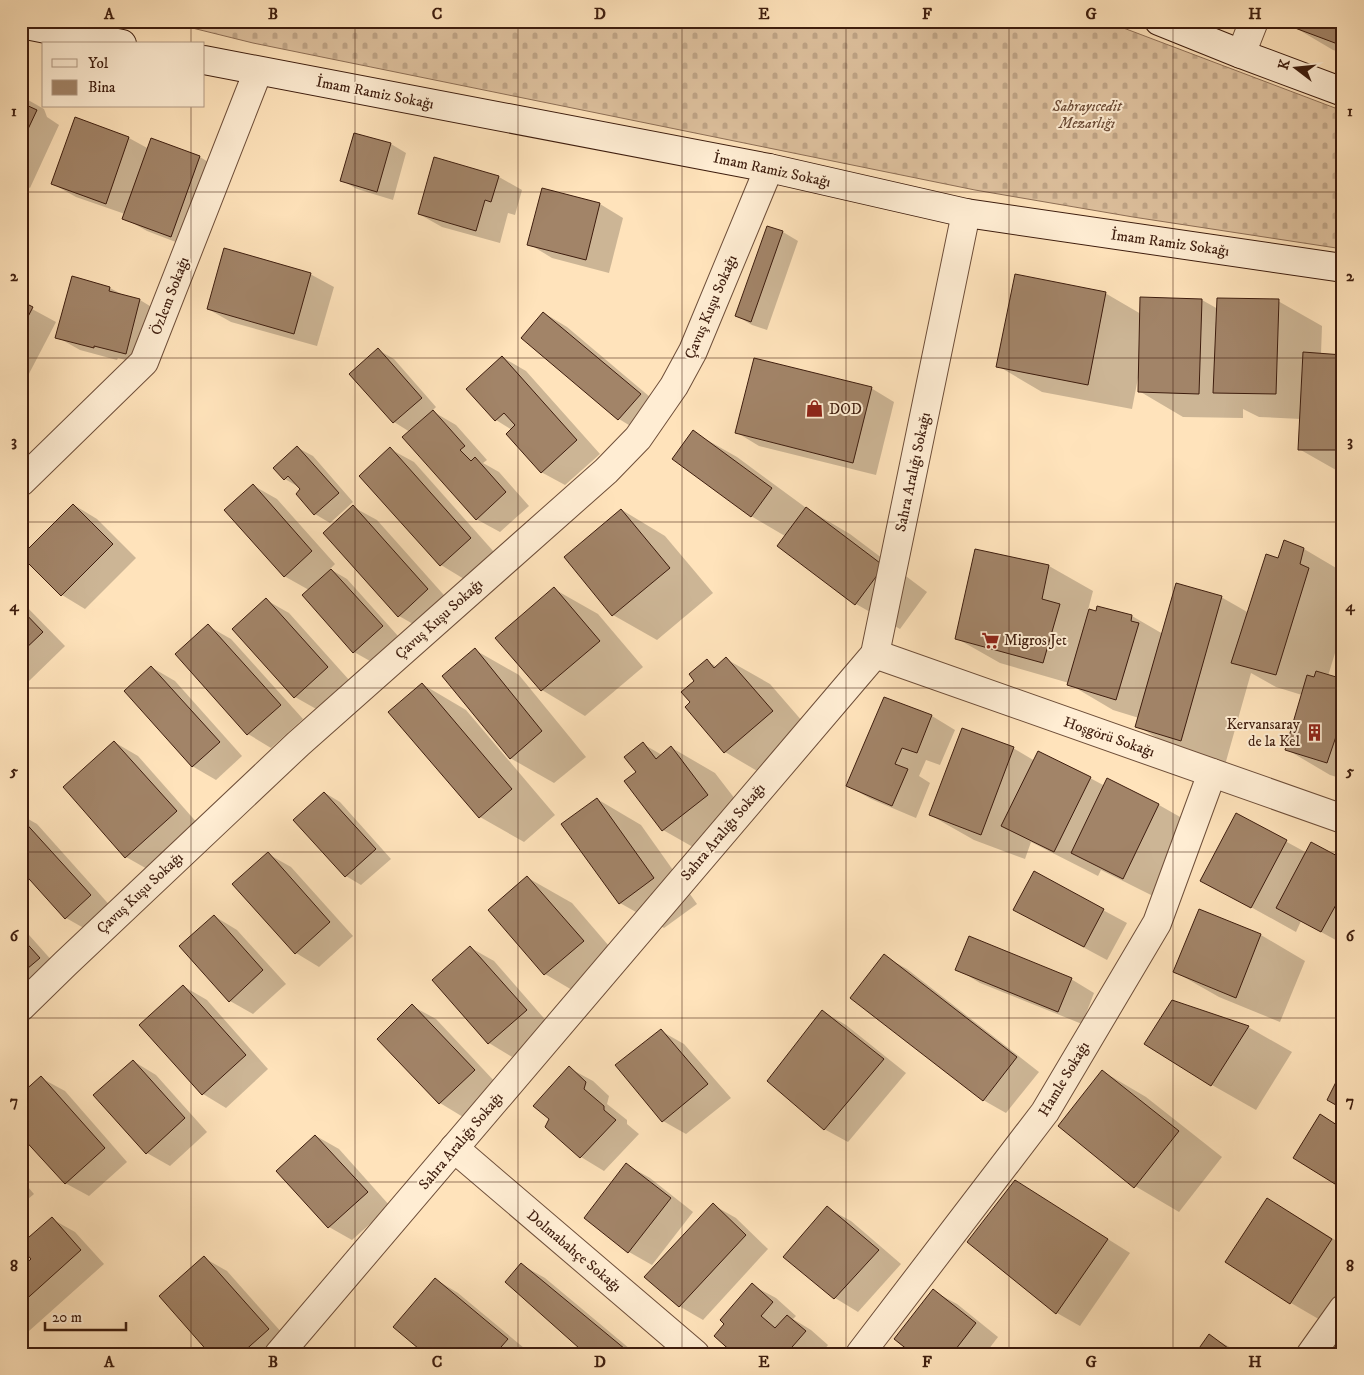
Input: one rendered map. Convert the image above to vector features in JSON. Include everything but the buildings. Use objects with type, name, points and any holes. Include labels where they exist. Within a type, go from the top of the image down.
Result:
[{"type":"street","points":[[1159,21],[1343,92]]},
{"type":"street","points":[[1241,54],[1254,21]]},
{"type":"street","points":[[24,27],[110,42]]},
{"type":"street","name":"İmam Ramiz Sokağı","points":[[205,60],[769,168],[966,213],[1343,268]]},
{"type":"street","name":"Özlem Sokağı","points":[[21,482],[144,362],[258,71]]},
{"type":"street","name":"Çavuş Kuşu Sokağı","points":[[21,1008],[298,744],[606,471],[638,438],[674,386],[693,351],[769,168]]},
{"type":"street","name":"Sahra Aralığı Sokağı","points":[[279,1354],[875,654],[966,213]]},
{"type":"street","name":"Hoşgörü Sokağı","points":[[875,654],[1343,819]]},
{"type":"street","name":"Hamle Sokağı","points":[[860,1354],[1046,1112],[1157,923],[1212,773]]},
{"type":"street","name":"Dolmabahçe Sokağı","points":[[454,1148],[695,1354]]},
{"type":"street","points":[[1311,1354],[1343,1309]]},
{"type":"green space","name":"Sahrayıcedit Mezarlığı","points":[[164,21],[1105,21],[1343,111],[1343,249],[1133,217],[975,190],[253,43]]},
{"type":"place","name":"DOD","points":[[815,409]]},
{"type":"place","name":"Migros Jet","points":[[990,640]]},
{"type":"place","name":"Kervansaray de la Kel","points":[[1314,733]]}]
